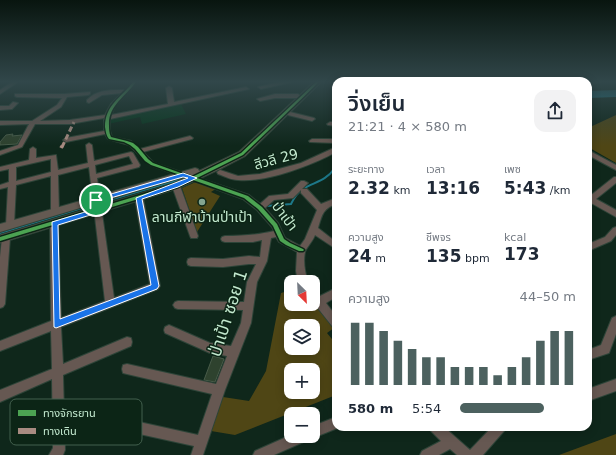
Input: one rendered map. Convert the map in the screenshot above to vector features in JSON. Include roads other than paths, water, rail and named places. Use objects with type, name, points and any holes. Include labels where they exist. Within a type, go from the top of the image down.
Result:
[{"type":"street","points":[[0,108],[10,108],[15,103]]},
{"type":"street","points":[[0,153],[20,146],[33,123],[62,103]]},
{"type":"street","points":[[66,140],[107,132],[107,117],[116,103]]},
{"type":"street","points":[[0,122],[74,122],[175,103]]},
{"type":"street","points":[[0,304],[3,239],[54,223],[97,205],[197,170],[231,155],[245,145],[292,103]]},
{"type":"street","points":[[13,166],[12,184],[5,227],[55,212],[139,198],[176,186],[242,154],[286,113],[294,103]]},
{"type":"street","points":[[74,122],[78,113]]},
{"type":"street","points":[[286,113],[312,119]]},
{"type":"street","name":"ป่าเป้า","points":[[107,132],[110,138],[128,142],[135,147],[147,161],[246,197],[260,208],[275,225],[278,233],[288,244],[301,250],[301,275]]},
{"type":"street","points":[[138,151],[190,138]]},
{"type":"street","points":[[312,141],[332,141]]},
{"type":"street","points":[[89,145],[110,304]]},
{"type":"street","points":[[32,161],[33,149]]},
{"type":"street","name":"สีวลี 29","points":[[220,172],[238,178],[259,176],[315,160],[332,152]]},
{"type":"street","points":[[0,187],[131,154],[137,165],[93,177]]},
{"type":"street","points":[[328,154],[332,156]]},
{"type":"street","points":[[592,154],[616,168]]},
{"type":"street","points":[[0,169],[54,156],[55,212]]},
{"type":"street","points":[[592,197],[616,179]]},
{"type":"street","points":[[176,186],[194,236]]},
{"type":"street","points":[[260,208],[272,198],[290,196],[304,187],[321,209]]},
{"type":"street","points":[[0,346],[155,286],[139,198]]},
{"type":"street","points":[[592,201],[616,214]]},
{"type":"street","points":[[301,250],[309,241],[321,209],[325,205],[332,202]]},
{"type":"street","points":[[54,223],[56,399]]},
{"type":"street","points":[[314,230],[332,243]]},
{"type":"street","points":[[592,246],[608,238],[616,230]]},
{"type":"street","points":[[225,239],[253,239],[278,233]]},
{"type":"street","name":"ป่าเป้า ซอย 1","points":[[197,455],[219,390],[246,323],[252,282],[263,261],[267,236]]},
{"type":"street","points":[[190,262],[223,264],[249,260],[263,261]]},
{"type":"street","points":[[320,297],[332,293]]},
{"type":"street","points":[[320,303],[332,318]]},
{"type":"street","points":[[178,305],[248,306]]},
{"type":"street","points":[[592,354],[605,349],[616,324]]},
{"type":"street","points":[[169,330],[210,348],[234,352]]},
{"type":"street","points":[[0,396],[127,342]]},
{"type":"street","points":[[127,369],[219,390]]},
{"type":"street","points":[[592,393],[616,384]]},
{"type":"street","points":[[320,429],[332,425]]},
{"type":"street","points":[[142,429],[202,442]]},
{"type":"street","points":[[440,431],[466,455]]},
{"type":"street","points":[[474,455],[496,431]]},
{"type":"street","points":[[426,455],[452,442]]},
{"type":"street","points":[[259,455],[287,443]]},
{"type":"waterway","points":[[267,206],[291,204],[299,192],[320,181],[332,172]]},
{"type":"waterway","points":[[99,203],[178,180]]},
{"type":"waterway","points":[[0,233],[95,204]]},
{"type":"place","name":"ลานกีฬาบ้านป่าเป้า","points":[[202,202]]}]
